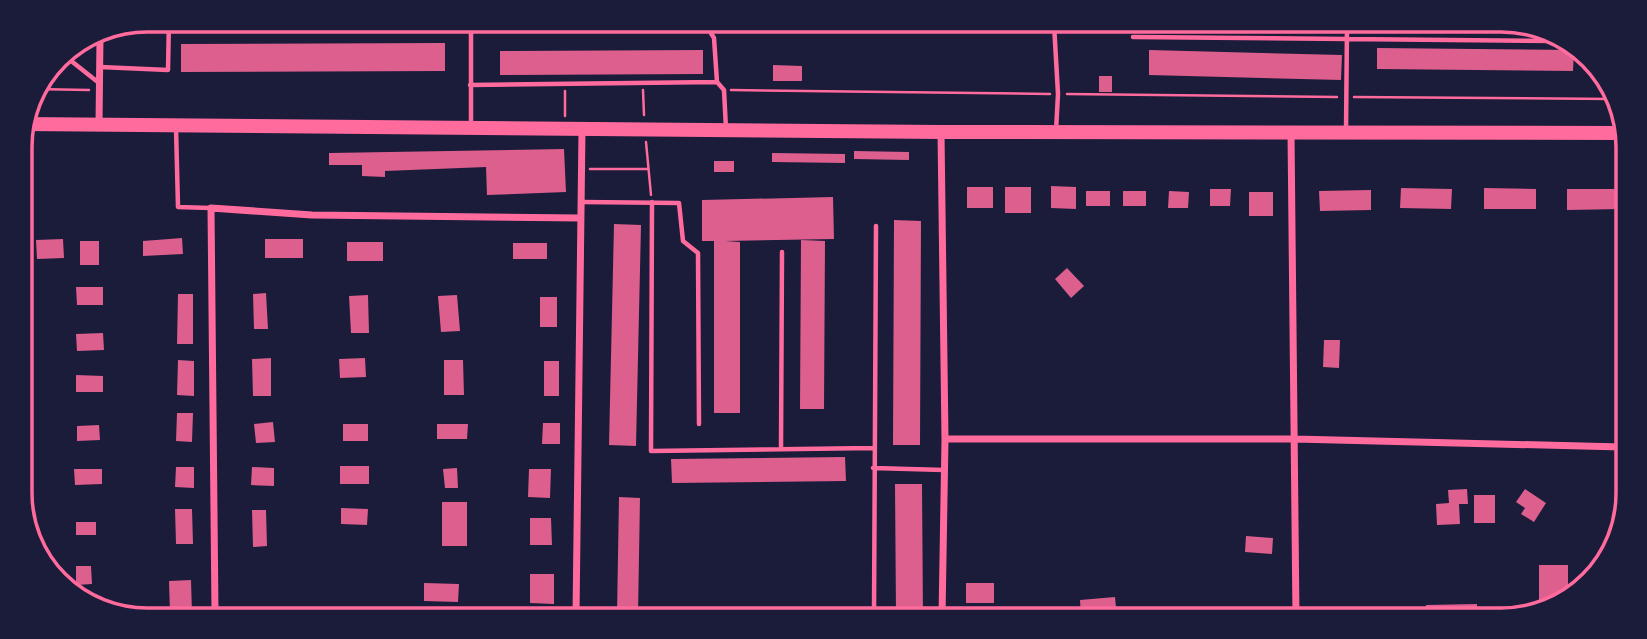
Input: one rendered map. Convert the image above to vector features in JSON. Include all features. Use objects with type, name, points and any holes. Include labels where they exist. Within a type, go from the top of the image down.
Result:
[{"type":"main road","points":[[34,124],[726,131],[1615,133]]},
{"type":"street","points":[[99,125],[100,42]]},
{"type":"street","points":[[576,608],[582,130]]},
{"type":"street","points":[[1291,131],[1296,607]]},
{"type":"street","points":[[941,132],[945,439],[942,607]]},
{"type":"street","points":[[215,608],[211,208],[312,215],[580,218]]},
{"type":"street","points":[[945,439],[1295,439],[1616,447]]},
{"type":"lane","points":[[100,67],[168,70],[169,32]]},
{"type":"lane","points":[[471,32],[471,128]]},
{"type":"lane","points":[[710,32],[713,37],[717,82],[724,90],[726,131]]},
{"type":"lane","points":[[1054,32],[1058,94],[1056,131]]},
{"type":"lane","points":[[1346,32],[1346,132]]},
{"type":"lane","points":[[1133,37],[1545,41]]},
{"type":"lane","points":[[71,60],[99,87]]},
{"type":"lane","points":[[470,85],[717,82]]},
{"type":"lane","points":[[176,126],[178,207],[211,208]]},
{"type":"lane","points":[[581,202],[679,203],[683,241],[698,253],[699,424]]},
{"type":"lane","points":[[652,202],[651,451],[873,447]]},
{"type":"lane","points":[[874,607],[876,226]]},
{"type":"lane","points":[[781,449],[782,252]]},
{"type":"lane","points":[[873,468],[944,470]]},
{"type":"path","points":[[565,84],[565,130]]},
{"type":"path","points":[[48,89],[99,87]]},
{"type":"path","points":[[724,90],[1605,99]]},
{"type":"path","points":[[581,169],[647,169]]},
{"type":"building","points":[[445,43],[445,71],[181,72],[181,44]]},
{"type":"building","points":[[1377,48],[1562,50],[1574,58],[1573,71],[1377,69]]},
{"type":"building","points":[[703,50],[703,74],[500,75],[500,51]]},
{"type":"building","points":[[1149,50],[1342,55],[1341,80],[1149,75]]},
{"type":"building","points":[[773,65],[802,66],[802,81],[773,81]]},
{"type":"building","points":[[1099,76],[1112,76],[1112,92],[1099,92]]},
{"type":"building","points":[[564,149],[566,192],[487,195],[486,167],[385,171],[385,177],[362,176],[362,165],[329,165],[329,153]]},
{"type":"building","points":[[854,151],[909,152],[909,160],[854,159]]},
{"type":"building","points":[[772,153],[845,154],[845,163],[772,162]]},
{"type":"building","points":[[714,161],[734,161],[734,172],[714,172]]},
{"type":"building","points":[[1051,186],[1076,187],[1076,209],[1051,208]]},
{"type":"building","points":[[967,187],[993,187],[993,208],[967,208]]},
{"type":"building","points":[[1005,187],[1031,187],[1031,213],[1005,213]]},
{"type":"building","points":[[1401,188],[1452,189],[1451,209],[1400,208]]},
{"type":"building","points":[[1484,188],[1536,189],[1536,209],[1484,209]]},
{"type":"building","points":[[1210,189],[1231,189],[1230,206],[1210,206]]},
{"type":"building","points":[[1567,189],[1616,189],[1616,209],[1567,210]]},
{"type":"building","points":[[1371,190],[1371,210],[1320,211],[1319,191]]},
{"type":"building","points":[[1086,191],[1110,191],[1110,206],[1086,206]]},
{"type":"building","points":[[1123,191],[1146,191],[1146,206],[1123,206]]},
{"type":"building","points":[[1169,191],[1189,192],[1188,208],[1168,208]]},
{"type":"building","points":[[1249,192],[1273,192],[1273,216],[1249,216]]},
{"type":"building","points":[[833,197],[834,239],[725,241],[740,242],[740,413],[714,413],[714,241],[702,241],[702,200]]},
{"type":"building","points":[[894,220],[921,221],[920,445],[893,445]]},
{"type":"building","points":[[614,224],[641,225],[636,446],[609,445]]},
{"type":"building","points":[[182,238],[183,254],[143,256],[143,241]]},
{"type":"building","points":[[63,239],[64,258],[37,259],[36,240]]},
{"type":"building","points":[[265,239],[303,239],[303,258],[265,258]]},
{"type":"building","points":[[801,240],[825,241],[824,409],[800,409]]},
{"type":"building","points":[[80,241],[99,241],[99,265],[80,265]]},
{"type":"building","points":[[347,242],[383,242],[383,261],[347,261]]},
{"type":"building","points":[[513,243],[547,243],[547,259],[513,259]]},
{"type":"building","points":[[1067,268],[1084,286],[1071,298],[1055,279]]},
{"type":"building","points":[[76,287],[103,287],[103,305],[77,305]]},
{"type":"building","points":[[266,293],[268,329],[254,329],[253,294]]},
{"type":"building","points":[[178,294],[193,294],[193,344],[177,344]]},
{"type":"building","points":[[368,295],[369,333],[351,333],[349,296]]},
{"type":"building","points":[[457,295],[460,331],[441,332],[438,296]]},
{"type":"building","points":[[540,297],[557,297],[557,327],[540,327]]},
{"type":"building","points":[[103,333],[104,350],[77,351],[76,334]]},
{"type":"building","points":[[1324,340],[1340,340],[1339,368],[1323,367]]},
{"type":"building","points":[[271,358],[271,396],[253,396],[252,359]]},
{"type":"building","points":[[365,358],[366,377],[340,378],[339,359]]},
{"type":"building","points":[[178,360],[194,361],[194,396],[177,395]]},
{"type":"building","points":[[444,360],[463,360],[464,395],[444,395]]},
{"type":"building","points":[[544,361],[559,361],[559,396],[544,396]]},
{"type":"building","points":[[76,375],[103,376],[103,392],[76,392]]},
{"type":"building","points":[[177,413],[193,413],[192,442],[176,441]]},
{"type":"building","points":[[273,422],[275,442],[256,443],[254,424]]},
{"type":"building","points":[[543,423],[560,423],[560,444],[542,444]]},
{"type":"building","points":[[343,424],[368,424],[368,441],[343,441]]},
{"type":"building","points":[[437,424],[468,424],[467,439],[437,439]]},
{"type":"building","points":[[99,425],[100,440],[77,441],[77,426]]},
{"type":"building","points":[[845,457],[846,481],[672,483],[671,459]]},
{"type":"building","points":[[340,466],[369,466],[369,484],[340,484]]},
{"type":"building","points":[[176,467],[194,467],[194,488],[175,487]]},
{"type":"building","points":[[252,467],[274,468],[274,486],[251,485]]},
{"type":"building","points":[[457,468],[458,488],[445,488],[443,469]]},
{"type":"building","points":[[74,469],[102,469],[102,484],[75,485]]},
{"type":"building","points":[[529,469],[551,469],[550,498],[528,497]]},
{"type":"building","points":[[895,484],[922,484],[923,607],[896,607]]},
{"type":"building","points":[[1467,489],[1468,504],[1459,504],[1460,524],[1437,525],[1436,504],[1449,503],[1448,490]]},
{"type":"building","points":[[1525,489],[1546,503],[1534,522],[1521,514],[1525,508],[1516,502]]},
{"type":"building","points":[[1474,495],[1495,495],[1495,523],[1474,523]]},
{"type":"building","points":[[619,497],[640,498],[638,608],[617,608]]},
{"type":"building","points":[[442,502],[467,502],[467,546],[442,546]]},
{"type":"building","points":[[341,508],[368,509],[367,525],[341,524]]},
{"type":"building","points":[[175,509],[192,509],[193,544],[176,544]]},
{"type":"building","points":[[252,510],[266,510],[267,546],[253,547]]},
{"type":"building","points":[[530,518],[551,518],[552,545],[530,545]]},
{"type":"building","points":[[76,522],[96,522],[96,535],[76,535]]},
{"type":"building","points":[[1246,536],[1273,538],[1272,554],[1245,552]]},
{"type":"building","points":[[1539,565],[1568,565],[1568,585],[1539,600]]},
{"type":"building","points":[[76,566],[91,566],[92,584],[76,583]]},
{"type":"building","points":[[530,574],[554,574],[554,604],[530,603]]},
{"type":"building","points":[[191,580],[192,608],[170,608],[169,581]]},
{"type":"building","points":[[424,583],[459,584],[458,602],[424,601]]},
{"type":"building","points":[[966,583],[994,583],[994,603],[966,603]]},
{"type":"building","points":[[1115,597],[1116,607],[1080,607],[1080,600]]},
{"type":"building","points":[[1477,604],[1477,607],[1426,607]]}]
